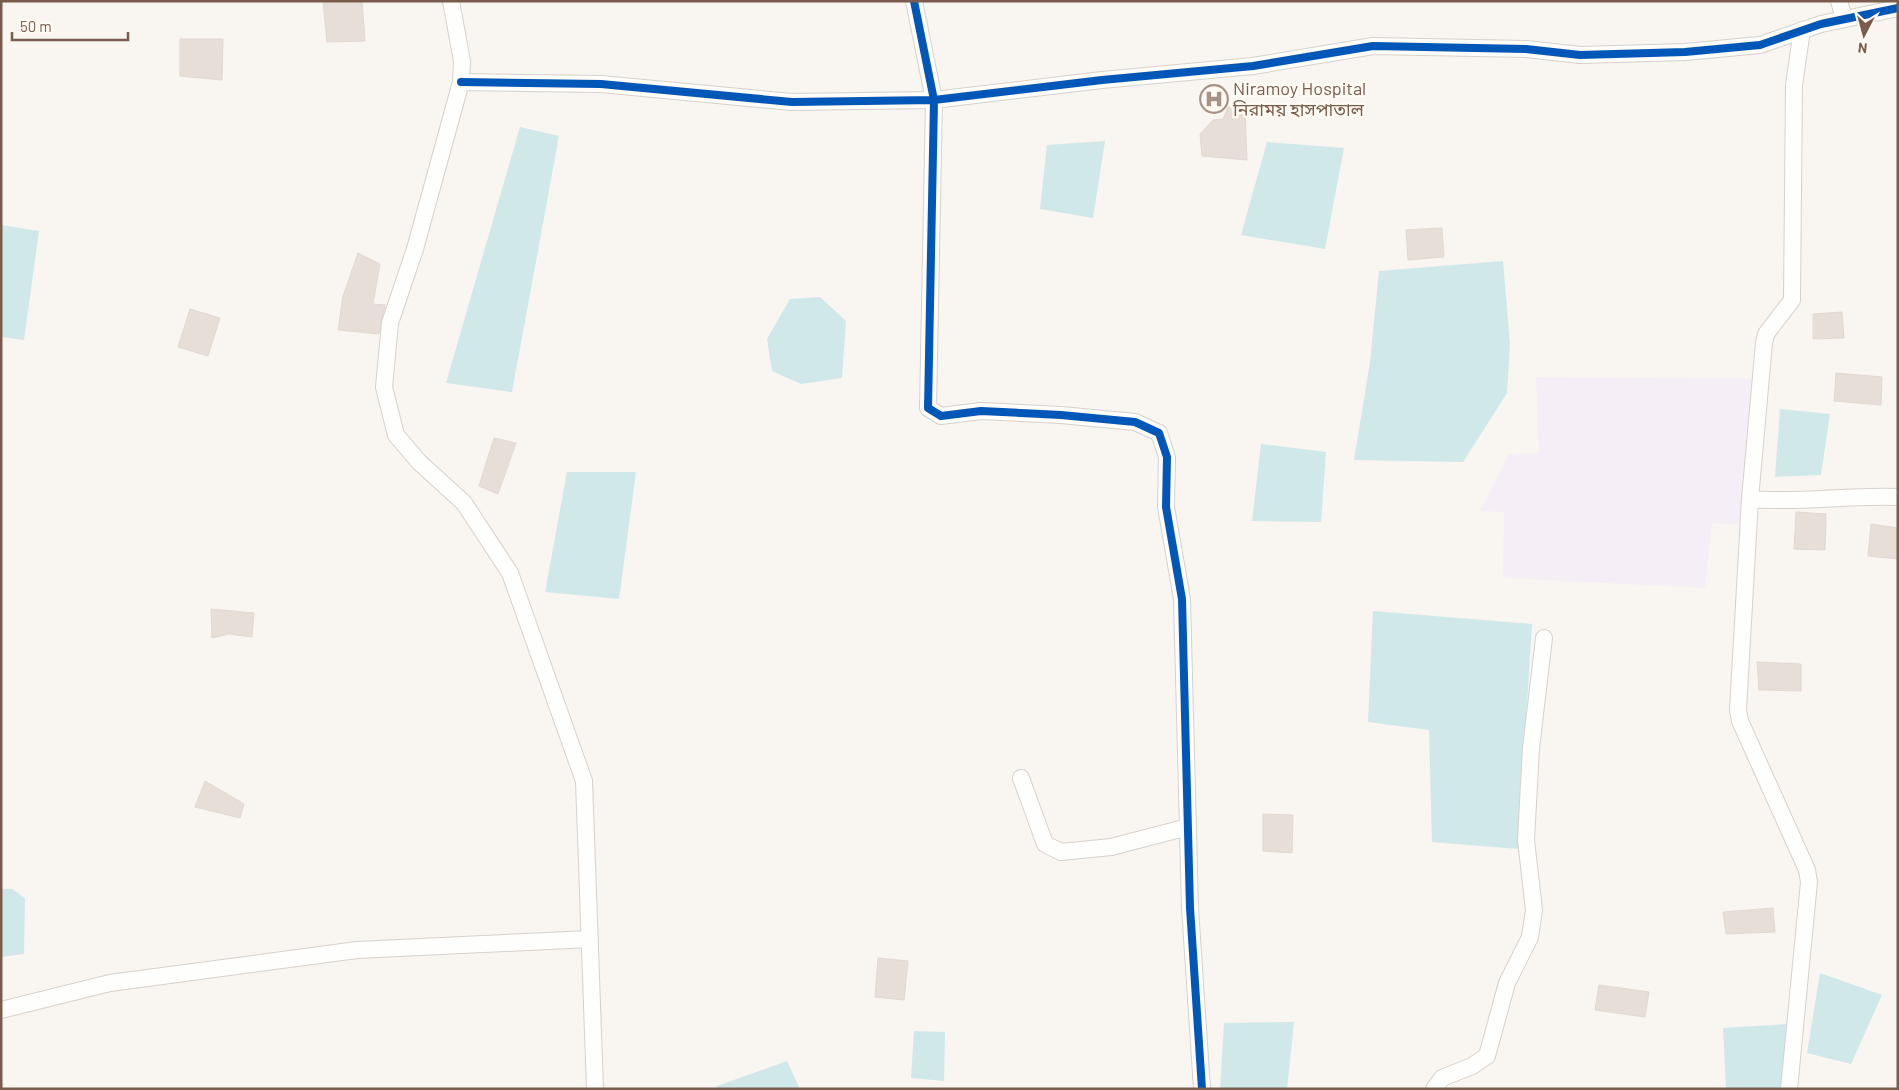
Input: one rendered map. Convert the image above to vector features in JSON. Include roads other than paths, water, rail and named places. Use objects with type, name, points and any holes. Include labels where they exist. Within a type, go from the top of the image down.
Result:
[{"type":"street","points":[[451,1],[462,61],[461,82],[415,248],[390,324],[384,387],[396,434],[419,462],[464,503],[510,573],[584,781],[595,1089]]},
{"type":"street","points":[[914,1],[934,100],[928,408],[941,416],[981,411],[1061,415],[1135,422],[1159,433],[1167,457],[1166,507],[1182,599],[1194,976],[1202,1082]]},
{"type":"street","points":[[1840,1],[1844,18]]},
{"type":"street","points":[[461,82],[602,84],[792,102],[934,100],[1102,80],[1253,66],[1373,46],[1526,49],[1580,55],[1685,52],[1760,46],[1802,30],[1844,18],[1898,8]]},
{"type":"street","points":[[1788,1089],[1809,882],[1807,870],[1740,721],[1750,499],[1764,343],[1766,334],[1792,300],[1794,85],[1802,30]]},
{"type":"street","points":[[1750,499],[1773,501],[1865,495],[1898,497]]},
{"type":"street","points":[[1434,1089],[1442,1078],[1472,1066],[1487,1056],[1507,983],[1530,937],[1534,910],[1526,840],[1531,748],[1544,638]]},
{"type":"street","points":[[1020,778],[1045,844],[1061,852],[1110,847],[1188,828]]},
{"type":"street","points":[[1,1010],[110,983],[357,950],[590,939]]},
{"type":"water","points":[[520,127],[559,136],[512,392],[446,383]]},
{"type":"water","points":[[1105,141],[1093,218],[1040,209],[1047,145]]},
{"type":"water","points":[[1267,142],[1344,148],[1325,249],[1241,235]]},
{"type":"water","points":[[1,225],[39,231],[24,340],[1,337]]},
{"type":"water","points":[[1503,261],[1510,344],[1507,393],[1463,462],[1354,460],[1370,362],[1379,271]]},
{"type":"water","points":[[820,297],[846,321],[842,378],[801,384],[772,371],[767,339],[790,299]]},
{"type":"water","points":[[1780,409],[1830,414],[1821,475],[1775,477]]},
{"type":"water","points":[[1261,444],[1326,452],[1321,522],[1252,521]]},
{"type":"water","points":[[567,472],[636,472],[619,599],[545,592]]},
{"type":"water","points":[[1373,611],[1532,624],[1518,849],[1432,842],[1429,730],[1368,722]]},
{"type":"water","points":[[1,889],[12,889],[25,898],[24,954],[1,957]]},
{"type":"water","points":[[1820,973],[1882,995],[1851,1064],[1807,1053]]},
{"type":"water","points":[[1294,1022],[1287,1089],[1220,1089],[1224,1023]]},
{"type":"water","points":[[1788,1024],[1783,1089],[1726,1089],[1723,1028]]},
{"type":"water","points":[[914,1031],[945,1032],[944,1081],[911,1078]]},
{"type":"water","points":[[787,1061],[800,1089],[716,1089],[717,1086]]},
{"type":"place","name":"Niramoy Hospital নিরাময় হাসপাতাল","points":[[1214,99]]}]
